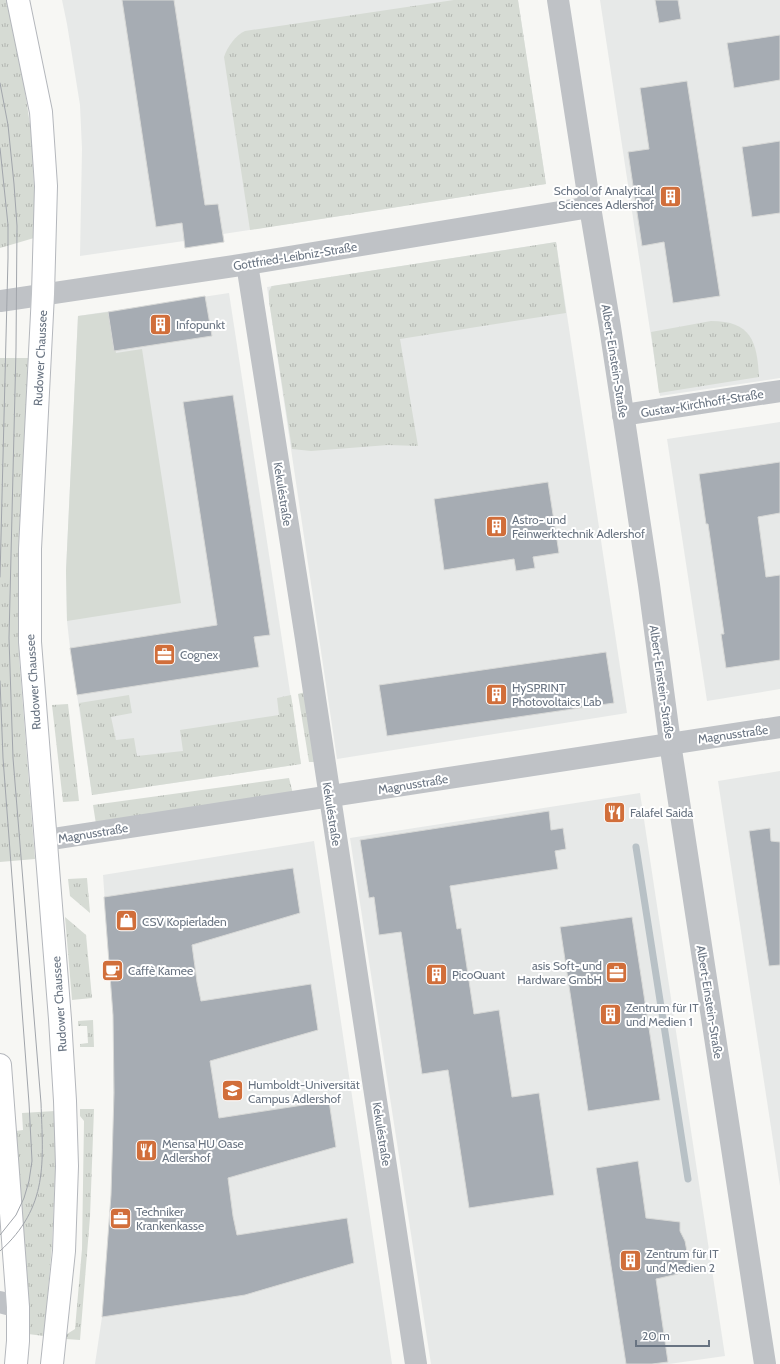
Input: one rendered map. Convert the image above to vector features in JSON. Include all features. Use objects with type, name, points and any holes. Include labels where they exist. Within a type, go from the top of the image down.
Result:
[{"type":"main road","name":"Rudower Chaussee","points":[[18,0],[41,112],[46,186],[43,294],[30,549],[30,642],[60,1019],[65,1101],[66,1166],[64,1251],[52,1364]]},
{"type":"main road","points":[[0,1065],[10,1199],[9,1305],[18,1342],[16,1364]]},
{"type":"street","name":"Albert-Einstein-Straße","points":[[558,0],[610,327],[649,585],[670,743],[765,1364]]},
{"type":"street","name":"Gottfried-Leibniz-Straße","points":[[0,301],[247,264],[590,207]]},
{"type":"street","name":"Kekuléstraße","points":[[247,264],[306,639],[416,1364]]},
{"type":"street","name":"Gustav-Kirchhoff-Straße","points":[[623,415],[780,391]]},
{"type":"street","name":"Magnusstraße","points":[[46,840],[780,727]]},
{"type":"street","points":[[0,1226],[6,1214],[10,1199]]},
{"type":"shaded area","points":[[62,0],[518,0],[546,184],[223,234],[224,242],[185,248],[184,241],[80,256],[82,149],[80,105]]},
{"type":"shaded area","points":[[600,0],[780,0],[780,378],[660,396]]},
{"type":"shaded area","points":[[556,242],[627,713],[337,759],[267,287]]},
{"type":"shaded area","points":[[229,293],[301,764],[92,795],[67,621],[66,571],[78,316]]},
{"type":"shaded area","points":[[780,422],[780,689],[707,701],[667,439]]},
{"type":"shaded area","points":[[780,771],[780,1186],[718,781]]},
{"type":"shaded area","points":[[640,793],[725,1356],[669,1364],[431,1364],[350,838]]},
{"type":"shaded area","name":"Humboldt-Universität Campus Adlershof","points":[[314,841],[392,1364],[95,1364],[102,1317],[107,1255],[113,1135],[113,1015],[103,875]]},
{"type":"green space","points":[[0,0],[7,0],[17,39],[32,138],[34,238],[0,248]]},
{"type":"green space","points":[[454,0],[518,0],[546,184],[250,230],[224,57],[235,38],[245,31]]},
{"type":"green space","points":[[556,242],[566,313],[400,339],[418,446],[388,445],[311,451],[292,449],[269,301],[269,291],[272,286]]},
{"type":"green space","points":[[108,312],[116,353],[142,349],[181,603],[67,621],[66,571],[78,316]]},
{"type":"green space","points":[[711,321],[735,325],[743,329],[749,336],[756,353],[759,377],[659,393],[651,332]]},
{"type":"green space","points":[[0,358],[28,358],[18,615],[19,656],[35,859],[0,862]]},
{"type":"green space","points":[[305,692],[315,762],[309,762],[298,694]]},
{"type":"green space","points":[[129,695],[132,713],[111,717],[116,740],[134,738],[137,756],[183,751],[180,730],[279,715],[277,698],[291,695],[301,764],[92,795],[79,703]]},
{"type":"green space","points":[[68,704],[79,801],[63,802],[52,705]]},
{"type":"green space","points":[[289,778],[293,794],[96,824],[93,805]]},
{"type":"green space","points":[[87,878],[90,913],[70,896],[68,879]]},
{"type":"green space","points":[[65,917],[86,935],[92,998],[72,1000]]},
{"type":"green space","points":[[93,1020],[94,1047],[80,1047],[80,1044],[88,1043],[87,1026],[78,1026],[78,1021]]},
{"type":"green space","points":[[80,1109],[94,1109],[90,1217],[80,1340],[66,1339],[67,1334],[75,1329],[82,1249],[84,1121],[80,1116]]},
{"type":"green space","points":[[55,1111],[55,1177],[52,1246],[44,1336],[28,1334],[16,1131],[23,1130],[22,1113]]},
{"type":"building","points":[[122,0],[174,0],[205,205],[218,204],[224,242],[185,248],[182,223],[156,227]]},
{"type":"building","points":[[655,0],[678,0],[681,19],[659,23]]},
{"type":"building","points":[[780,35],[780,80],[734,88],[727,43]]},
{"type":"building","name":"School of Analytical Sciences Adlershof","points":[[687,81],[720,296],[673,303],[664,242],[642,246],[628,152],[649,149],[640,88]]},
{"type":"building","points":[[780,141],[780,213],[752,217],[742,147]]},
{"type":"building","name":"Infopunkt","points":[[205,296],[212,336],[114,351],[108,312]]},
{"type":"building","points":[[233,395],[270,635],[254,637],[259,667],[77,695],[70,648],[217,625],[183,402]]},
{"type":"building","points":[[780,462],[780,513],[758,517],[766,577],[780,575],[780,660],[726,668],[721,634],[724,634],[699,474]]},
{"type":"building","name":"Astro- und Feinwerktechnik Adlershof","points":[[548,482],[559,553],[533,557],[535,568],[516,571],[514,559],[444,570],[434,499]]},
{"type":"building","name":"HySPRINT Photovoltaics Lab","points":[[606,652],[614,703],[387,736],[379,685]]},
{"type":"building","name":"PicoQuant","points":[[549,811],[551,830],[563,828],[566,849],[555,851],[558,869],[450,886],[457,929],[461,928],[474,1014],[499,1010],[512,1097],[539,1093],[554,1195],[469,1208],[448,1070],[422,1074],[401,932],[379,935],[374,897],[369,898],[360,840]]},
{"type":"building","points":[[770,828],[771,841],[780,842],[780,965],[769,966],[749,831]]},
{"type":"building","name":"Humboldt-Universität Campus Adlershof","points":[[293,868],[300,913],[192,945],[197,982],[201,1001],[311,984],[318,1030],[210,1061],[219,1118],[329,1101],[336,1147],[228,1178],[233,1216],[237,1235],[347,1218],[354,1263],[245,1295],[102,1317],[111,1195],[114,1093],[113,1015],[104,897]]},
{"type":"building","name":"Zentrum für IT und Medien 1","points":[[632,917],[660,1100],[588,1111],[560,927]]},
{"type":"building","name":"Zentrum für IT und Medien 2","points":[[638,1161],[646,1218],[680,1222],[680,1231],[685,1241],[688,1257],[686,1265],[678,1274],[656,1279],[668,1362],[652,1364],[626,1364],[596,1168]]},
{"type":"waterway","points":[[636,847],[688,1179]]},
{"type":"tram line","points":[[0,83],[8,125],[17,226],[16,349],[9,638],[13,758],[41,1103],[42,1145],[40,1183],[35,1200],[27,1218],[16,1234],[0,1251]]},
{"type":"tram line","points":[[0,148],[8,225],[0,577]]},
{"type":"tram line","points":[[0,681],[3,758],[32,1161],[29,1181],[24,1198],[16,1215],[0,1235]]},
{"type":"place","name":"School of Analytical Sciences Adlershof","points":[[670,197]]},
{"type":"place","name":"Infopunkt","points":[[160,324]]},
{"type":"place","name":"Astro- und Feinwerktechnik Adlershof","points":[[496,526]]},
{"type":"place","name":"Cognex","points":[[164,654]]},
{"type":"place","name":"HySPRINT Photovoltaics Lab","points":[[497,694]]},
{"type":"place","name":"Falafel Saida","points":[[614,812]]},
{"type":"place","name":"CSV Kopierladen","points":[[126,921]]},
{"type":"place","name":"Caffè Kamee","points":[[113,970]]},
{"type":"place","name":"asis Soft- und Hardware GmbH","points":[[617,972]]},
{"type":"place","name":"PicoQuant","points":[[437,974]]},
{"type":"place","name":"Zentrum für IT und Medien 1","points":[[610,1014]]},
{"type":"place","name":"Humboldt-Universität Campus Adlershof","points":[[232,1091]]},
{"type":"place","name":"Mensa HU Oase Adlershof","points":[[147,1150]]},
{"type":"place","name":"Techniker Krankenkasse","points":[[121,1218]]},
{"type":"place","name":"Zentrum für IT und Medien 2","points":[[631,1260]]}]
